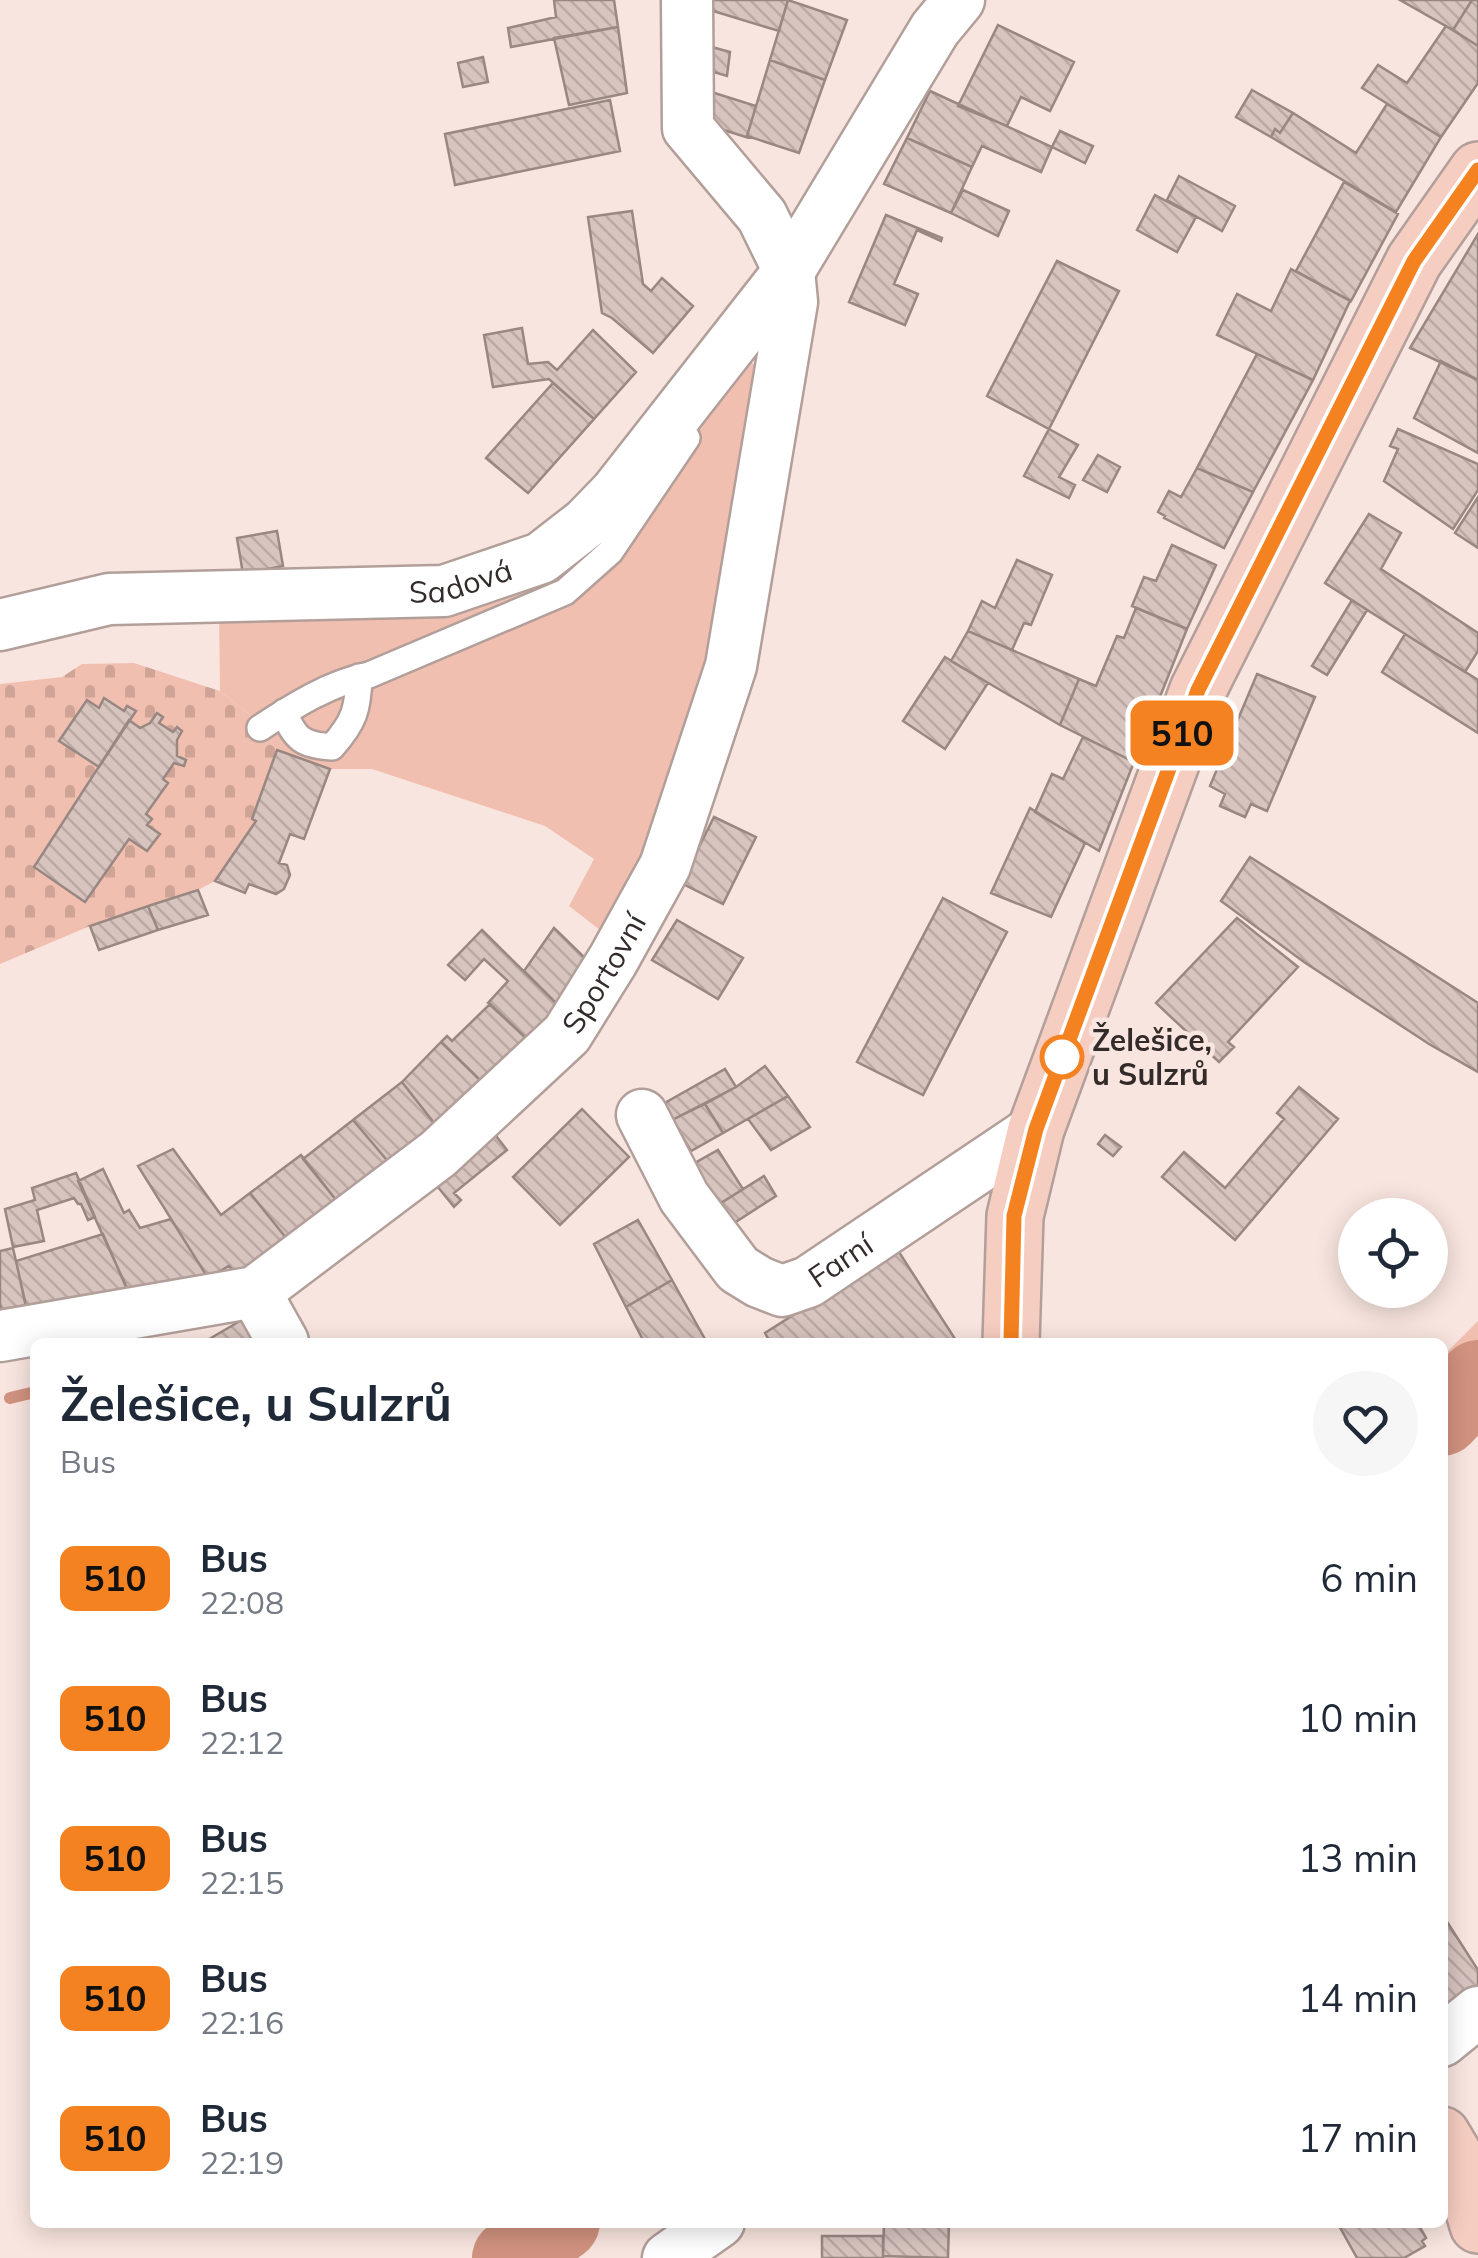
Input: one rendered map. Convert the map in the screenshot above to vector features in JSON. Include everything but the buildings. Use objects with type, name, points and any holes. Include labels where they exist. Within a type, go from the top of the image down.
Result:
[{"type":"main road","points":[[1010,1338],[1014,1216],[1036,1129],[1198,690],[1414,261],[1478,170]]},
{"type":"main road","points":[[1448,2145],[1461,2168],[1478,2225]]},
{"type":"street","points":[[687,0],[688,128],[762,216],[789,271]]},
{"type":"street","name":"Sadová","points":[[0,625],[109,599],[444,590],[541,558],[586,524],[616,492],[789,271],[935,29],[958,0]]},
{"type":"street","name":"Sportovní","points":[[0,1336],[255,1292],[438,1154],[567,1034],[665,866],[731,666],[792,302],[789,271]]},
{"type":"street","name":"Farní","points":[[642,1115],[684,1197],[738,1270],[782,1291],[808,1282],[1036,1129]]},
{"type":"street","points":[[255,1292],[281,1338]]},
{"type":"street","points":[[1448,2036],[1478,2012]]},
{"type":"street","points":[[668,2258],[710,2228]]},
{"type":"lane","points":[[260,728],[336,684],[369,675],[565,592],[610,552],[726,381],[747,324]]},
{"type":"lane","points":[[284,712],[292,734],[311,746],[332,746],[353,718],[360,677]]},
{"type":"green space","points":[[742,360],[763,367],[708,701],[613,940],[569,906],[594,859],[545,826],[372,769],[330,769],[277,750],[249,714],[220,691],[219,614],[552,567]]},
{"type":"green space","points":[[134,663],[220,691],[249,714],[277,750],[252,819],[256,821],[215,881],[90,926],[0,964],[0,684],[62,677],[82,664]]},
{"type":"green space","points":[[1478,1321],[1478,1420],[1448,1446],[1448,1351]]},
{"type":"waterway","points":[[1448,1411],[1478,1379]]},
{"type":"waterway","points":[[10,1398],[30,1393]]},
{"type":"waterway","points":[[511,2258],[553,2228]]},
{"type":"bus line","name":"510","points":[[1011,1338],[1014,1216],[1036,1129],[1198,690],[1414,261],[1478,170]]},
{"type":"place","name":"Želešice, u Sulzrů","points":[[1062,1057]]}]
